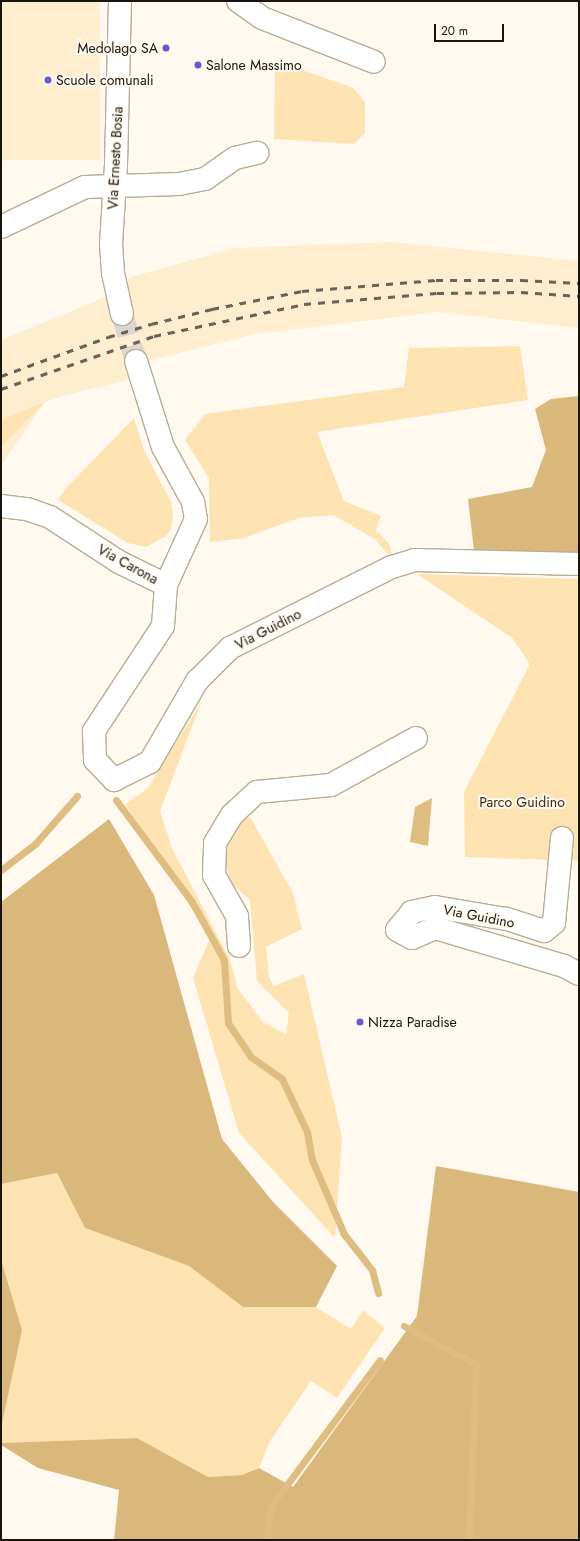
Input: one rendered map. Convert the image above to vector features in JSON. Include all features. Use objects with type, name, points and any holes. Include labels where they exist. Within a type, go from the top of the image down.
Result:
[{"type":"street","name":"Via Ernesto Bosia","points":[[120,1],[111,244],[113,273],[122,314]]},
{"type":"street","points":[[238,1],[262,18],[374,62]]},
{"type":"street","points":[[1,227],[85,187],[179,184],[205,179],[235,158],[257,153]]},
{"type":"street","name":"Via Carona","points":[[1,506],[27,509],[50,517],[119,562],[166,584],[194,528],[196,510],[163,447],[136,360]]},
{"type":"street","name":"Via Guidino","points":[[166,584],[163,626],[94,731],[95,760],[114,780],[150,762],[197,681],[230,648],[392,567],[416,560],[579,564]]},
{"type":"street","points":[[239,946],[237,916],[214,875],[215,843],[232,815],[257,792],[331,785],[416,738]]},
{"type":"street","name":"Via Guidino","points":[[562,838],[554,922],[544,931],[506,919],[435,907],[412,912],[397,930],[412,938],[435,928],[564,966],[579,974]]},
{"type":"shaded area","name":"Scuole comunali","points":[[1,1],[100,1],[100,160],[1,160]]},
{"type":"shaded area","points":[[392,242],[579,261],[579,328],[438,312],[254,334],[151,360],[140,377],[66,395],[45,402],[1,466],[1,340],[101,299],[131,277],[235,248]]},
{"type":"shaded area","points":[[579,396],[579,554],[474,550],[468,499],[532,487],[546,450],[535,409],[551,399]]},
{"type":"shaded area","points":[[432,798],[428,846],[410,842],[415,807]]},
{"type":"shaded area","points":[[109,819],[154,895],[222,1139],[273,1202],[337,1266],[316,1307],[243,1307],[189,1266],[85,1228],[57,1173],[1,1184],[1,902]]},
{"type":"shaded area","points":[[436,1166],[579,1192],[579,1540],[114,1540],[119,1490],[38,1468],[1,1445],[1,1443],[137,1438],[208,1477],[242,1475],[259,1468],[293,1487],[417,1316]]},
{"type":"shaded area","points":[[1,1260],[22,1330],[1,1428]]},
{"type":"green space","points":[[275,60],[353,88],[365,102],[365,133],[354,144],[274,139]]},
{"type":"green space","points":[[520,346],[528,400],[317,432],[344,501],[381,516],[376,530],[390,545],[392,559],[375,539],[333,515],[299,518],[244,538],[210,542],[209,478],[185,440],[205,414],[404,387],[409,348]]},
{"type":"green space","points":[[45,402],[1,447],[1,420]]},
{"type":"green space","points":[[134,418],[144,450],[171,502],[173,515],[171,529],[166,536],[146,547],[128,543],[58,500],[66,488]]},
{"type":"green space","name":"Parco Guidino","points":[[417,574],[579,579],[579,861],[465,857],[464,792],[530,664],[512,638]]},
{"type":"green space","points":[[201,703],[160,811],[172,848],[230,960],[238,989],[263,1022],[286,1034],[289,1013],[257,981],[250,900],[230,882],[224,850],[230,825],[250,817],[293,893],[302,929],[266,947],[269,977],[274,986],[304,974],[342,1137],[335,1238],[239,1133],[193,978],[210,938],[125,804],[147,789]]},
{"type":"green space","points":[[57,1173],[85,1228],[189,1266],[243,1307],[316,1307],[351,1329],[363,1310],[385,1328],[337,1398],[311,1381],[270,1441],[259,1468],[242,1475],[208,1477],[137,1438],[1,1443],[5,1278],[1,1260],[1,1184]]},
{"type":"waterway","points":[[1,870],[35,844],[77,796]]},
{"type":"waterway","points":[[116,800],[192,902],[224,960],[228,1023],[251,1057],[282,1079],[307,1132],[312,1160],[344,1234],[372,1270],[378,1293]]},
{"type":"waterway","points":[[404,1326],[476,1364],[469,1540]]},
{"type":"waterway","points":[[266,1540],[271,1506],[380,1360]]},
{"type":"tunnel","points":[[122,314],[136,361]]},
{"type":"railway","points":[[1,376],[108,337],[151,324],[212,309],[302,291],[436,280],[521,280],[579,283]]},
{"type":"railway","points":[[1,389],[154,336],[304,304],[437,293],[521,292],[579,296]]},
{"type":"place","name":"Medolago SA","points":[[166,48]]},
{"type":"place","name":"Salone Massimo","points":[[198,65]]},
{"type":"place","name":"Scuole comunali","points":[[48,80]]},
{"type":"place","name":"Nizza Paradise","points":[[360,1022]]}]
